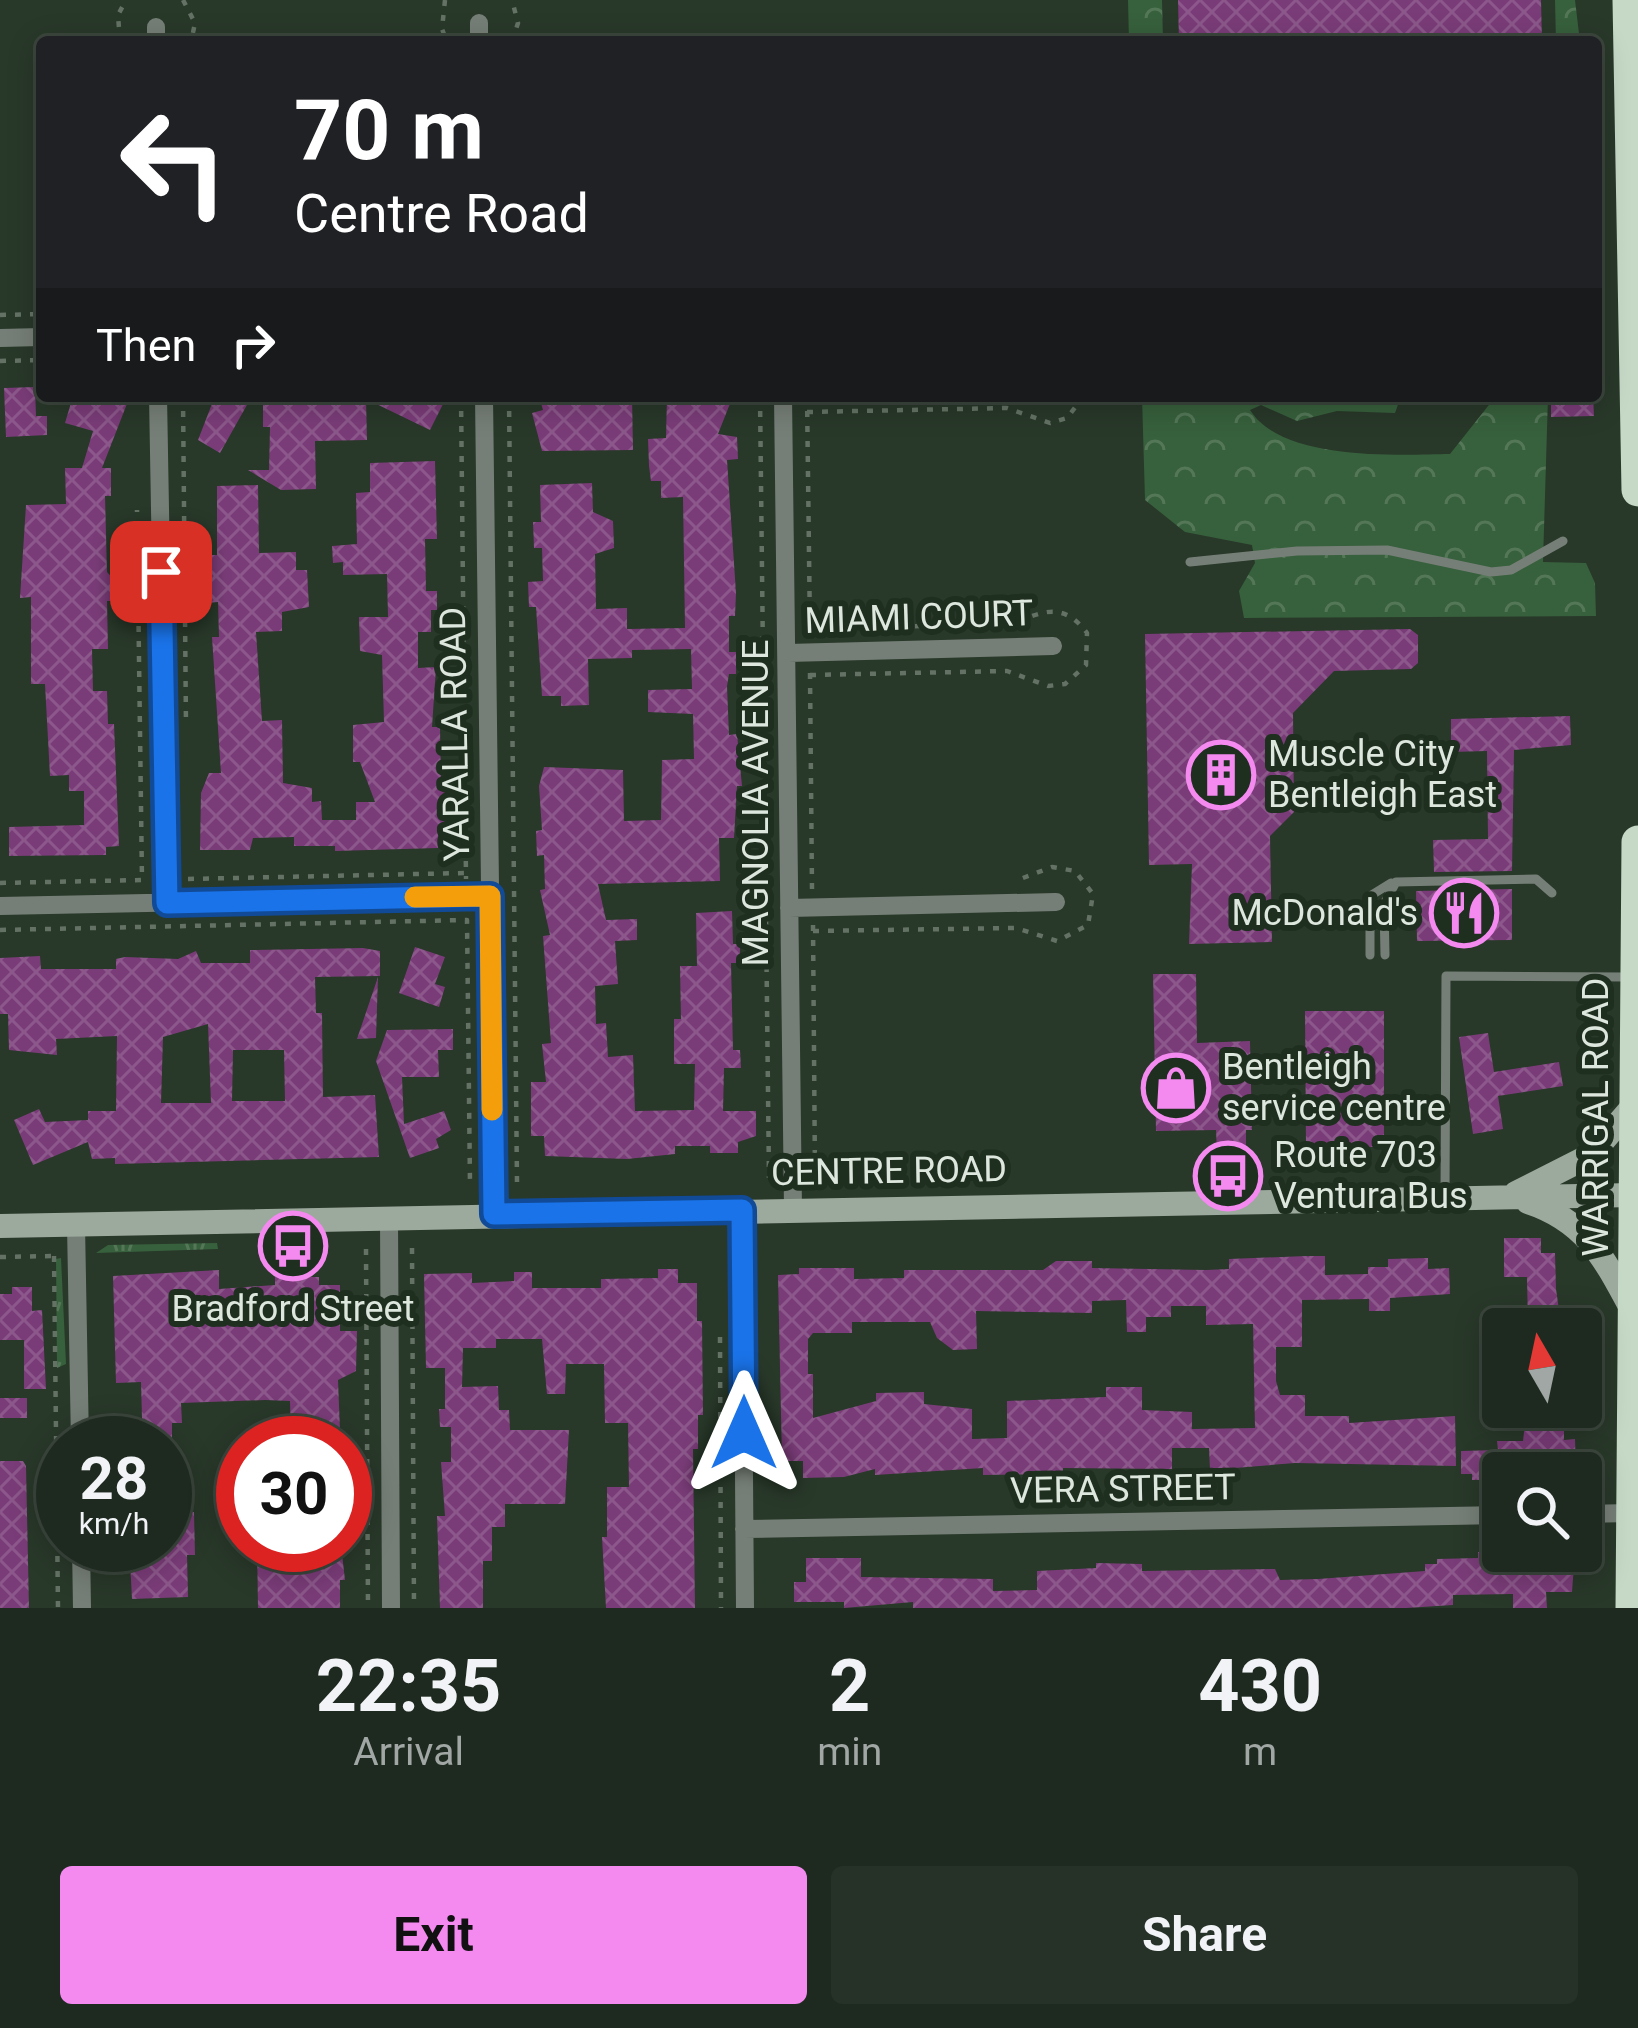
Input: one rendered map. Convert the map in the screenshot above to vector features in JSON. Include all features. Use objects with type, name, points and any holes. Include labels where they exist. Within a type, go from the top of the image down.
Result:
[{"type":"highway","points":[[1629,0],[1638,490]]},
{"type":"highway","name":"WARRIGAL ROAD","points":[[1632,1608],[1638,842]]},
{"type":"main road","points":[[1508,1196],[1591,1155],[1634,1105]]},
{"type":"main road","name":"CENTRE ROAD","points":[[0,1226],[1634,1195]]},
{"type":"main road","points":[[1508,1196],[1570,1218],[1592,1239],[1635,1316]]},
{"type":"street","points":[[0,338],[36,337]]},
{"type":"street","points":[[158,402],[167,903]]},
{"type":"street","name":"YARALLA ROAD","points":[[484,402],[494,1214]]},
{"type":"street","name":"MAGNOLIA AVENUE","points":[[783,402],[793,1209]]},
{"type":"street","name":"MIAMI COURT","points":[[788,653],[1053,646]]},
{"type":"street","points":[[0,906],[490,896]]},
{"type":"street","points":[[789,908],[1056,902]]},
{"type":"street","points":[[742,1210],[745,1608]]},
{"type":"street","points":[[389,1217],[391,1608]]},
{"type":"street","points":[[76,1225],[80,1416]]},
{"type":"street","points":[[1602,1514],[1632,1513]]},
{"type":"street","name":"VERA STREET","points":[[744,1529],[1482,1516]]},
{"type":"street","points":[[81,1572],[82,1608]]},
{"type":"lane","points":[[1190,562],[1297,551],[1387,550],[1491,572],[1511,570],[1563,541]]},
{"type":"lane","points":[[1370,955],[1370,896],[1396,882],[1536,879],[1552,893]]},
{"type":"lane","points":[[1385,955],[1384,904],[1396,882]]},
{"type":"lane","points":[[1445,1197],[1446,976],[1634,977]]},
{"type":"path","points":[[120,36],[118,15],[126,0]]},
{"type":"path","points":[[183,0],[195,23],[192,36]]},
{"type":"path","points":[[445,36],[446,0]]},
{"type":"path","points":[[512,0],[518,22],[514,36]]},
{"type":"path","points":[[0,315],[36,314]]},
{"type":"path","points":[[0,361],[36,360]]},
{"type":"path","points":[[461,402],[466,896]]},
{"type":"path","points":[[508,402],[517,1183]]},
{"type":"path","points":[[760,402],[769,1178]]},
{"type":"path","points":[[807,402],[815,1177]]},
{"type":"path","points":[[807,412],[1007,408],[1050,423],[1067,418],[1079,402]]},
{"type":"path","points":[[0,883],[142,880],[137,488]]},
{"type":"path","points":[[188,879],[466,873]]},
{"type":"path","points":[[0,930],[466,920],[470,1184]]},
{"type":"path","points":[[412,1248],[414,1608]]},
{"type":"path","points":[[366,1249],[368,1608]]},
{"type":"path","points":[[54,1256],[58,1608]]},
{"type":"path","points":[[720,1333],[721,1608]]},
{"type":"green space","points":[[1128,0],[1162,0],[1163,36],[1129,36]]},
{"type":"green space","points":[[1555,0],[1575,0],[1579,36],[1556,36]]},
{"type":"green space","points":[[1142,402],[1399,402],[1395,413],[1337,411],[1297,421],[1261,405],[1250,410],[1266,427],[1313,447],[1400,455],[1450,454],[1491,402],[1548,402],[1543,562],[1586,563],[1595,583],[1596,616],[1244,618],[1239,591],[1255,563],[1252,545],[1185,532],[1145,500]]},
{"type":"green space","points":[[217,1243],[218,1249],[96,1253],[108,1245]]},
{"type":"green space","points":[[61,1258],[66,1364],[57,1368],[56,1259]]},
{"type":"building","points":[[1178,0],[1541,0],[1542,36],[1179,36]]},
{"type":"building","points":[[35,387],[36,416],[47,416],[47,435],[6,437],[4,388]]},
{"type":"building","points":[[71,402],[128,402],[102,468],[111,468],[111,496],[105,496],[107,572],[115,581],[115,601],[107,601],[108,649],[92,649],[93,691],[107,691],[108,724],[114,724],[119,846],[106,847],[106,855],[9,856],[9,827],[84,825],[84,791],[69,791],[69,775],[50,776],[45,684],[31,684],[31,597],[20,598],[26,505],[66,504],[65,468],[82,468],[93,431],[65,423]]},
{"type":"building","points":[[213,402],[249,402],[220,453],[198,440]]},
{"type":"building","points":[[263,402],[366,402],[367,440],[315,441],[316,489],[281,490],[248,470],[269,470],[270,427],[263,427]]},
{"type":"building","points":[[372,402],[444,402],[430,430]]},
{"type":"building","points":[[541,402],[632,402],[633,450],[542,451],[532,413],[543,410]]},
{"type":"building","points":[[667,402],[731,402],[718,434],[737,437],[738,459],[727,460],[736,593],[735,616],[729,616],[729,652],[736,652],[736,674],[729,674],[727,686],[729,735],[737,734],[742,786],[737,786],[734,838],[719,838],[720,881],[598,884],[606,920],[637,919],[637,940],[615,941],[618,984],[595,986],[596,1024],[606,1023],[608,1057],[633,1055],[635,1111],[694,1110],[695,1064],[674,1064],[674,1019],[681,1019],[680,966],[697,966],[696,913],[732,911],[733,944],[740,944],[740,963],[731,963],[733,1050],[740,1050],[741,1068],[724,1068],[723,1111],[756,1111],[756,1136],[738,1142],[738,1153],[710,1153],[710,1146],[675,1146],[675,1154],[627,1159],[545,1156],[544,1136],[531,1136],[531,1082],[546,1082],[542,1044],[551,1043],[543,936],[550,935],[540,890],[545,889],[544,855],[537,856],[536,831],[542,830],[539,786],[544,767],[623,770],[624,821],[661,820],[662,760],[694,759],[693,714],[648,712],[648,690],[692,689],[691,649],[632,650],[632,658],[588,659],[589,705],[561,706],[561,696],[542,696],[536,607],[529,607],[528,582],[543,581],[542,548],[534,548],[533,522],[541,522],[540,485],[592,483],[593,512],[613,521],[614,548],[595,554],[596,609],[627,608],[627,629],[685,628],[683,497],[661,498],[661,481],[651,481],[649,466],[648,439],[666,438]]},
{"type":"building","points":[[1551,402],[1593,402],[1594,416],[1551,417]]},
{"type":"building","points":[[435,461],[437,539],[425,539],[426,591],[437,591],[437,610],[431,610],[431,632],[418,632],[418,668],[436,667],[432,727],[440,727],[441,789],[451,789],[452,827],[438,828],[438,848],[335,851],[335,846],[294,846],[294,837],[253,838],[250,850],[200,850],[201,793],[209,773],[221,773],[212,637],[219,637],[218,602],[208,603],[208,555],[217,555],[217,486],[258,485],[259,553],[296,552],[296,570],[307,570],[309,607],[282,612],[282,631],[256,632],[262,721],[282,720],[283,783],[312,788],[312,802],[321,801],[322,820],[356,820],[356,802],[375,802],[360,762],[353,762],[353,725],[384,722],[382,655],[360,651],[359,617],[388,617],[387,574],[343,575],[343,562],[333,563],[332,546],[357,544],[356,493],[370,492],[370,463]]},
{"type":"building","name":"Muscle City Bentleigh East","points":[[1410,629],[1418,635],[1418,663],[1411,669],[1334,671],[1293,713],[1294,812],[1270,836],[1272,942],[1189,944],[1192,864],[1149,865],[1145,634]]},
{"type":"building","points":[[1570,716],[1571,745],[1514,750],[1512,871],[1434,872],[1433,840],[1488,839],[1487,751],[1451,752],[1451,719]]},
{"type":"building","name":"McDonald's","points":[[1512,889],[1512,940],[1417,941],[1416,891]]},
{"type":"building","points":[[415,947],[445,957],[435,984],[445,987],[439,1007],[399,993]]},
{"type":"building","points":[[250,950],[380,951],[380,976],[315,977],[316,1013],[322,1013],[323,1097],[375,1095],[379,1157],[115,1164],[115,1158],[92,1159],[88,1142],[33,1165],[14,1120],[39,1109],[45,1122],[88,1120],[88,1111],[116,1111],[117,1036],[56,1039],[57,1055],[9,1050],[8,1014],[0,1014],[0,958],[40,956],[41,969],[116,969],[116,959],[178,959],[196,951],[201,963],[250,963]],"holes":[[[208,1024],[211,1103],[161,1103],[163,1037]],[[233,1050],[284,1050],[285,1101],[232,1101]]]},
{"type":"building","points":[[1153,974],[1196,974],[1197,1043],[1250,1041],[1252,1130],[1246,1130],[1246,1152],[1217,1153],[1216,1130],[1156,1131]]},
{"type":"building","points":[[378,977],[376,1038],[357,1039]]},
{"type":"building","points":[[1305,1011],[1384,1011],[1384,1147],[1306,1147]]},
{"type":"building","points":[[453,1029],[453,1050],[438,1050],[439,1077],[402,1077],[404,1124],[444,1111],[451,1130],[436,1139],[439,1148],[410,1158],[376,1061],[387,1030]]},
{"type":"building","points":[[1488,1033],[1494,1072],[1559,1062],[1563,1086],[1498,1096],[1503,1129],[1473,1134],[1459,1037]]},
{"type":"building","points":[[1504,1238],[1541,1238],[1541,1253],[1555,1253],[1559,1308],[1528,1308],[1527,1277],[1504,1277]]},
{"type":"building","points":[[1325,1256],[1325,1275],[1368,1274],[1368,1267],[1388,1267],[1388,1259],[1428,1258],[1428,1269],[1449,1268],[1450,1294],[1390,1298],[1390,1311],[1369,1311],[1369,1299],[1302,1300],[1302,1347],[1276,1347],[1276,1381],[1280,1395],[1305,1395],[1305,1416],[1349,1416],[1349,1423],[1455,1416],[1456,1466],[1295,1463],[1210,1470],[1209,1448],[1172,1448],[1172,1469],[1063,1468],[1063,1474],[983,1475],[983,1468],[875,1475],[875,1469],[844,1477],[803,1478],[803,1461],[782,1461],[778,1275],[799,1274],[799,1268],[854,1268],[854,1279],[904,1278],[904,1270],[1043,1270],[1056,1261],[1092,1261],[1092,1268],[1206,1270],[1229,1269],[1229,1259]],"holes":[[[1126,1300],[1127,1332],[1146,1332],[1146,1317],[1171,1317],[1171,1306],[1206,1306],[1206,1325],[1253,1324],[1255,1428],[1192,1429],[1192,1412],[1142,1410],[1142,1387],[1106,1387],[1106,1397],[1007,1401],[1007,1438],[972,1439],[972,1409],[924,1404],[924,1392],[876,1393],[876,1401],[813,1418],[808,1339],[813,1333],[852,1333],[852,1322],[930,1322],[937,1338],[953,1350],[977,1349],[976,1311],[1092,1313],[1092,1301]]]},
{"type":"building","points":[[658,1269],[678,1269],[678,1283],[697,1283],[697,1321],[702,1321],[703,1415],[698,1415],[698,1449],[693,1449],[695,1608],[606,1608],[602,1537],[607,1537],[607,1487],[629,1487],[628,1423],[605,1423],[604,1364],[566,1364],[565,1394],[547,1394],[542,1339],[496,1339],[496,1348],[463,1348],[462,1387],[498,1386],[499,1410],[509,1410],[510,1430],[569,1430],[565,1504],[505,1504],[505,1527],[492,1527],[492,1561],[483,1561],[483,1608],[440,1608],[437,1516],[445,1516],[441,1462],[451,1462],[451,1427],[440,1427],[445,1368],[426,1368],[424,1274],[472,1273],[472,1283],[514,1281],[514,1272],[532,1272],[532,1288],[601,1288],[601,1279],[658,1278]]},
{"type":"building","points":[[219,1270],[219,1289],[275,1285],[275,1277],[319,1277],[319,1285],[340,1285],[340,1331],[357,1331],[356,1371],[338,1380],[339,1416],[290,1416],[290,1401],[265,1400],[181,1403],[182,1416],[142,1416],[141,1382],[116,1383],[113,1276]]},
{"type":"building","points":[[12,1287],[32,1287],[32,1311],[42,1310],[46,1389],[24,1389],[24,1340],[0,1340],[0,1294],[12,1294]]},
{"type":"building","points":[[0,1398],[27,1398],[27,1418],[0,1418]]},
{"type":"building","points":[[1525,1428],[1564,1428],[1564,1440],[1575,1439],[1575,1452],[1482,1452],[1482,1480],[1461,1474],[1461,1451],[1498,1450],[1497,1441],[1523,1441]]},
{"type":"building","points":[[0,1461],[23,1461],[26,1466],[29,1608],[0,1608]]},
{"type":"building","points":[[194,1512],[195,1555],[192,1555]]},
{"type":"building","points":[[1482,1552],[1482,1572],[1573,1572],[1572,1592],[1546,1592],[1547,1608],[1513,1608],[1513,1594],[1453,1595],[1453,1605],[1406,1608],[913,1608],[913,1602],[844,1608],[844,1602],[794,1602],[794,1582],[806,1582],[806,1558],[861,1558],[861,1577],[993,1579],[993,1591],[1037,1590],[1037,1571],[1096,1568],[1096,1563],[1142,1564],[1142,1571],[1275,1569],[1280,1580],[1318,1579],[1425,1571],[1425,1564],[1437,1564],[1437,1559],[1478,1558]]},
{"type":"building","points":[[131,1572],[187,1572],[188,1597],[132,1599]]},
{"type":"building","points":[[257,1572],[344,1572],[340,1608],[258,1608]]},
{"type":"slow traffic","points":[[415,897],[490,896],[492,1110]]},
{"type":"place","name":"Muscle City Bentleigh East","points":[[1221,775]]},
{"type":"place","name":"McDonald's","points":[[1464,913]]},
{"type":"place","name":"Bentleigh service centre","points":[[1176,1088]]},
{"type":"place","name":"Route 703 Ventura Bus","points":[[1228,1176]]},
{"type":"place","name":"Bradford Street","points":[[293,1246]]},
{"type":"route","points":[[161,572],[167,903],[490,896],[494,1214],[742,1210],[744,1433]]}]
